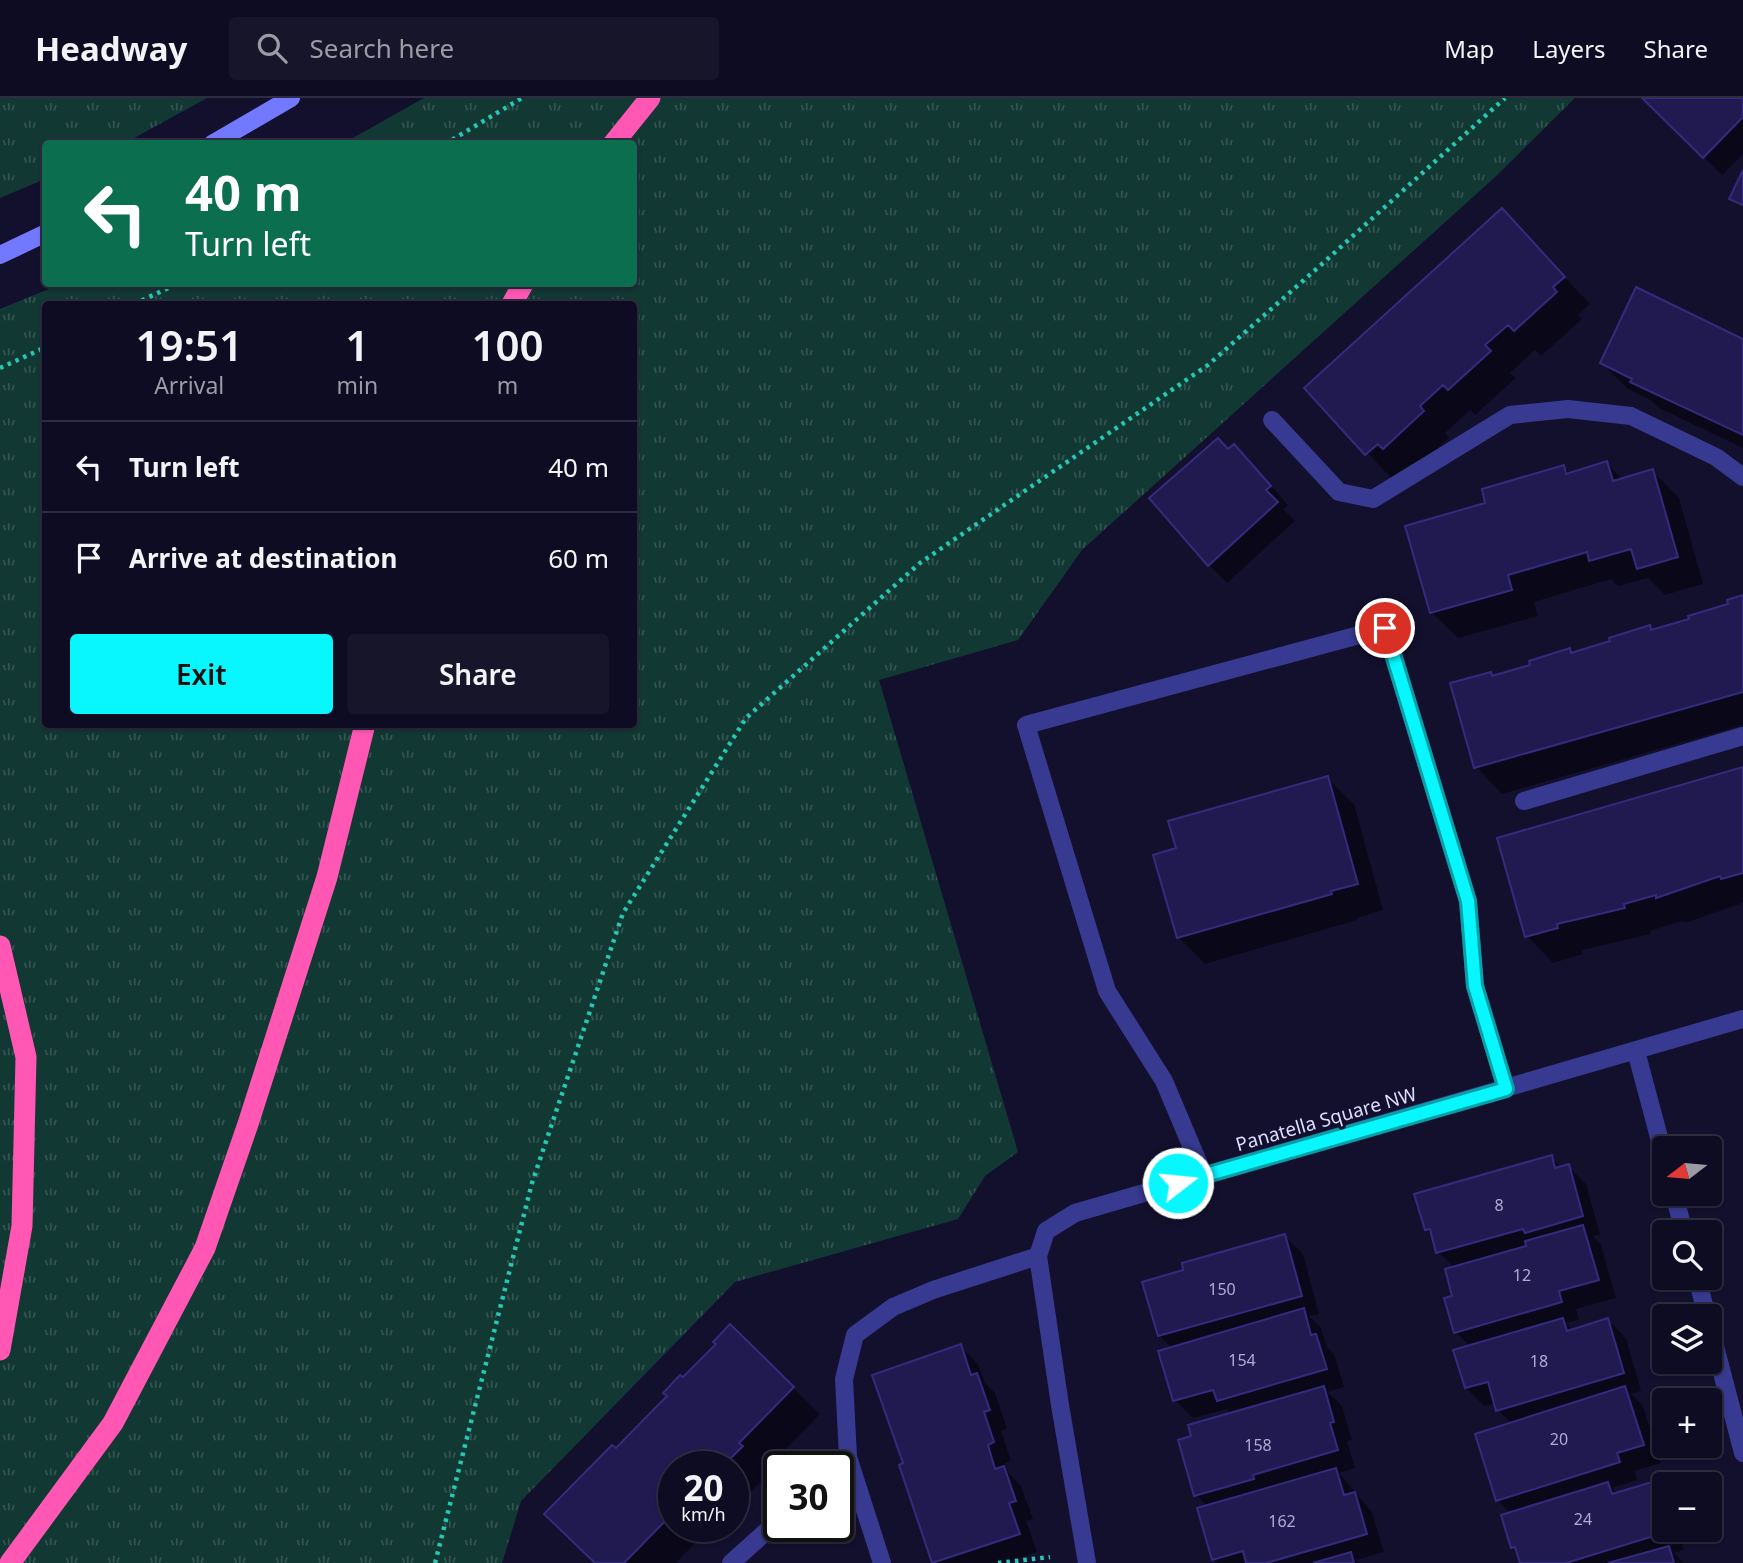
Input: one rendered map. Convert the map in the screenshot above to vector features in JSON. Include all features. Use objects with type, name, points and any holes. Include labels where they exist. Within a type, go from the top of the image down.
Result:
[{"type":"highway","points":[[616,140],[650,98]]},
{"type":"highway","points":[[10,1563],[113,1423],[205,1248],[248,1124],[327,877],[364,728]]},
{"type":"highway","points":[[0,946],[26,1057],[22,1226],[0,1350]]},
{"type":"main road","points":[[219,140],[291,98]]},
{"type":"main road","points":[[0,256],[42,235]]},
{"type":"street","points":[[1272,420],[1339,492],[1373,499],[1510,415],[1568,408],[1631,416],[1716,457],[1743,477]]},
{"type":"street","points":[[1204,1176],[1164,1082],[1107,991],[1026,725],[1385,628],[1468,901],[1475,986],[1506,1089]]},
{"type":"street","points":[[1524,801],[1743,737]]},
{"type":"street","name":"Panatella Square NW","points":[[1038,1256],[1046,1231],[1074,1213],[1743,1019]]},
{"type":"street","points":[[1636,1051],[1659,1136]]},
{"type":"street","points":[[843,1451],[844,1380],[855,1335],[893,1307],[933,1290],[1038,1256],[1087,1563]]},
{"type":"street","points":[[1722,1373],[1743,1453]]},
{"type":"street","points":[[854,1490],[883,1563]]},
{"type":"street","points":[[731,1563],[763,1534]]},
{"type":"path","points":[[452,140],[522,98]]},
{"type":"path","points":[[435,1563],[532,1183],[624,913],[746,718],[920,563],[1208,365],[1505,98]]},
{"type":"path","points":[[140,301],[171,287]]},
{"type":"path","points":[[0,368],[42,349]]},
{"type":"path","points":[[998,1563],[1060,1555]]},
{"type":"green space","points":[[0,98],[207,98],[130,140],[42,140],[42,180],[0,198]]},
{"type":"green space","points":[[424,98],[1575,98],[1494,178],[1082,550],[1018,640],[879,680],[1018,1152],[985,1176],[958,1219],[735,1282],[521,1501],[502,1563],[0,1563],[0,309],[54,287],[637,287],[637,140],[349,140]]},
{"type":"building","points":[[1642,98],[1743,98],[1743,117],[1703,158]]},
{"type":"building","points":[[1743,170],[1743,205],[1729,199]]},
{"type":"building","points":[[1502,208],[1565,277],[1553,287],[1557,292],[1514,331],[1508,325],[1485,345],[1491,351],[1448,390],[1443,385],[1420,406],[1424,411],[1383,449],[1378,444],[1365,455],[1304,388]]},
{"type":"building","points":[[1636,287],[1743,339],[1743,435],[1630,382],[1632,379],[1600,363]]},
{"type":"building","points":[[1218,438],[1228,449],[1234,444],[1271,486],[1266,490],[1278,502],[1208,566],[1149,498]]},
{"type":"building","points":[[1607,461],[1613,481],[1653,469],[1678,557],[1637,569],[1631,549],[1589,561],[1587,552],[1508,575],[1512,590],[1430,613],[1405,526],[1485,503],[1482,489],[1564,465],[1566,474]]},
{"type":"building","points":[[1743,595],[1743,692],[1474,768],[1450,683],[1491,672],[1492,676],[1530,665],[1529,661],[1570,648],[1571,653],[1650,625],[1651,630],[1689,619],[1688,616],[1728,604],[1727,600]]},
{"type":"building","points":[[1743,767],[1743,873],[1721,879],[1720,876],[1656,898],[1656,895],[1624,904],[1625,908],[1557,924],[1558,928],[1525,937],[1497,838]]},
{"type":"building","points":[[1328,776],[1358,884],[1331,891],[1332,894],[1177,938],[1153,855],[1176,848],[1168,821]]},
{"type":"building","points":[[1552,1155],[1555,1168],[1569,1164],[1583,1216],[1525,1233],[1523,1229],[1436,1253],[1430,1229],[1425,1230],[1414,1194]]},
{"type":"building","points":[[1583,1225],[1599,1280],[1559,1291],[1562,1302],[1454,1333],[1444,1298],[1452,1296],[1445,1269],[1526,1246],[1525,1241]]},
{"type":"building","points":[[1285,1234],[1302,1296],[1158,1336],[1142,1282],[1183,1270],[1182,1263]]},
{"type":"building","points":[[1304,1308],[1311,1335],[1316,1334],[1327,1369],[1217,1401],[1213,1390],[1173,1401],[1158,1351]]},
{"type":"building","points":[[1563,1318],[1567,1331],[1608,1318],[1624,1373],[1496,1411],[1488,1382],[1465,1388],[1453,1350]]},
{"type":"building","points":[[730,1324],[794,1387],[739,1443],[743,1446],[738,1451],[658,1451],[658,1528],[624,1563],[595,1563],[544,1514],[612,1445],[616,1448],[667,1396],[663,1393],[680,1375],[683,1377],[716,1344],[713,1342]]},
{"type":"building","points":[[961,1344],[971,1375],[977,1373],[990,1410],[984,1412],[994,1442],[988,1445],[995,1469],[1004,1466],[1016,1501],[1009,1503],[1020,1534],[932,1563],[899,1465],[903,1463],[872,1375]]},
{"type":"building","points":[[1324,1386],[1338,1450],[1194,1496],[1178,1440],[1191,1436],[1188,1425]]},
{"type":"building","points":[[1625,1386],[1644,1445],[1617,1453],[1620,1462],[1496,1501],[1475,1434]]},
{"type":"building","points":[[1336,1468],[1344,1495],[1355,1492],[1367,1534],[1266,1563],[1246,1563],[1243,1551],[1212,1560],[1197,1508]]},
{"type":"building","points":[[1608,1482],[1612,1494],[1652,1482],[1652,1537],[1566,1563],[1520,1563],[1515,1547],[1511,1548],[1501,1515]]},
{"type":"building","points":[[1669,1546],[1674,1563],[1608,1563]]},
{"type":"building","points":[[1351,1552],[1354,1563],[1313,1563]]},
{"type":"route","points":[[1178,1183],[1506,1089],[1475,986],[1468,901],[1385,628]]}]
